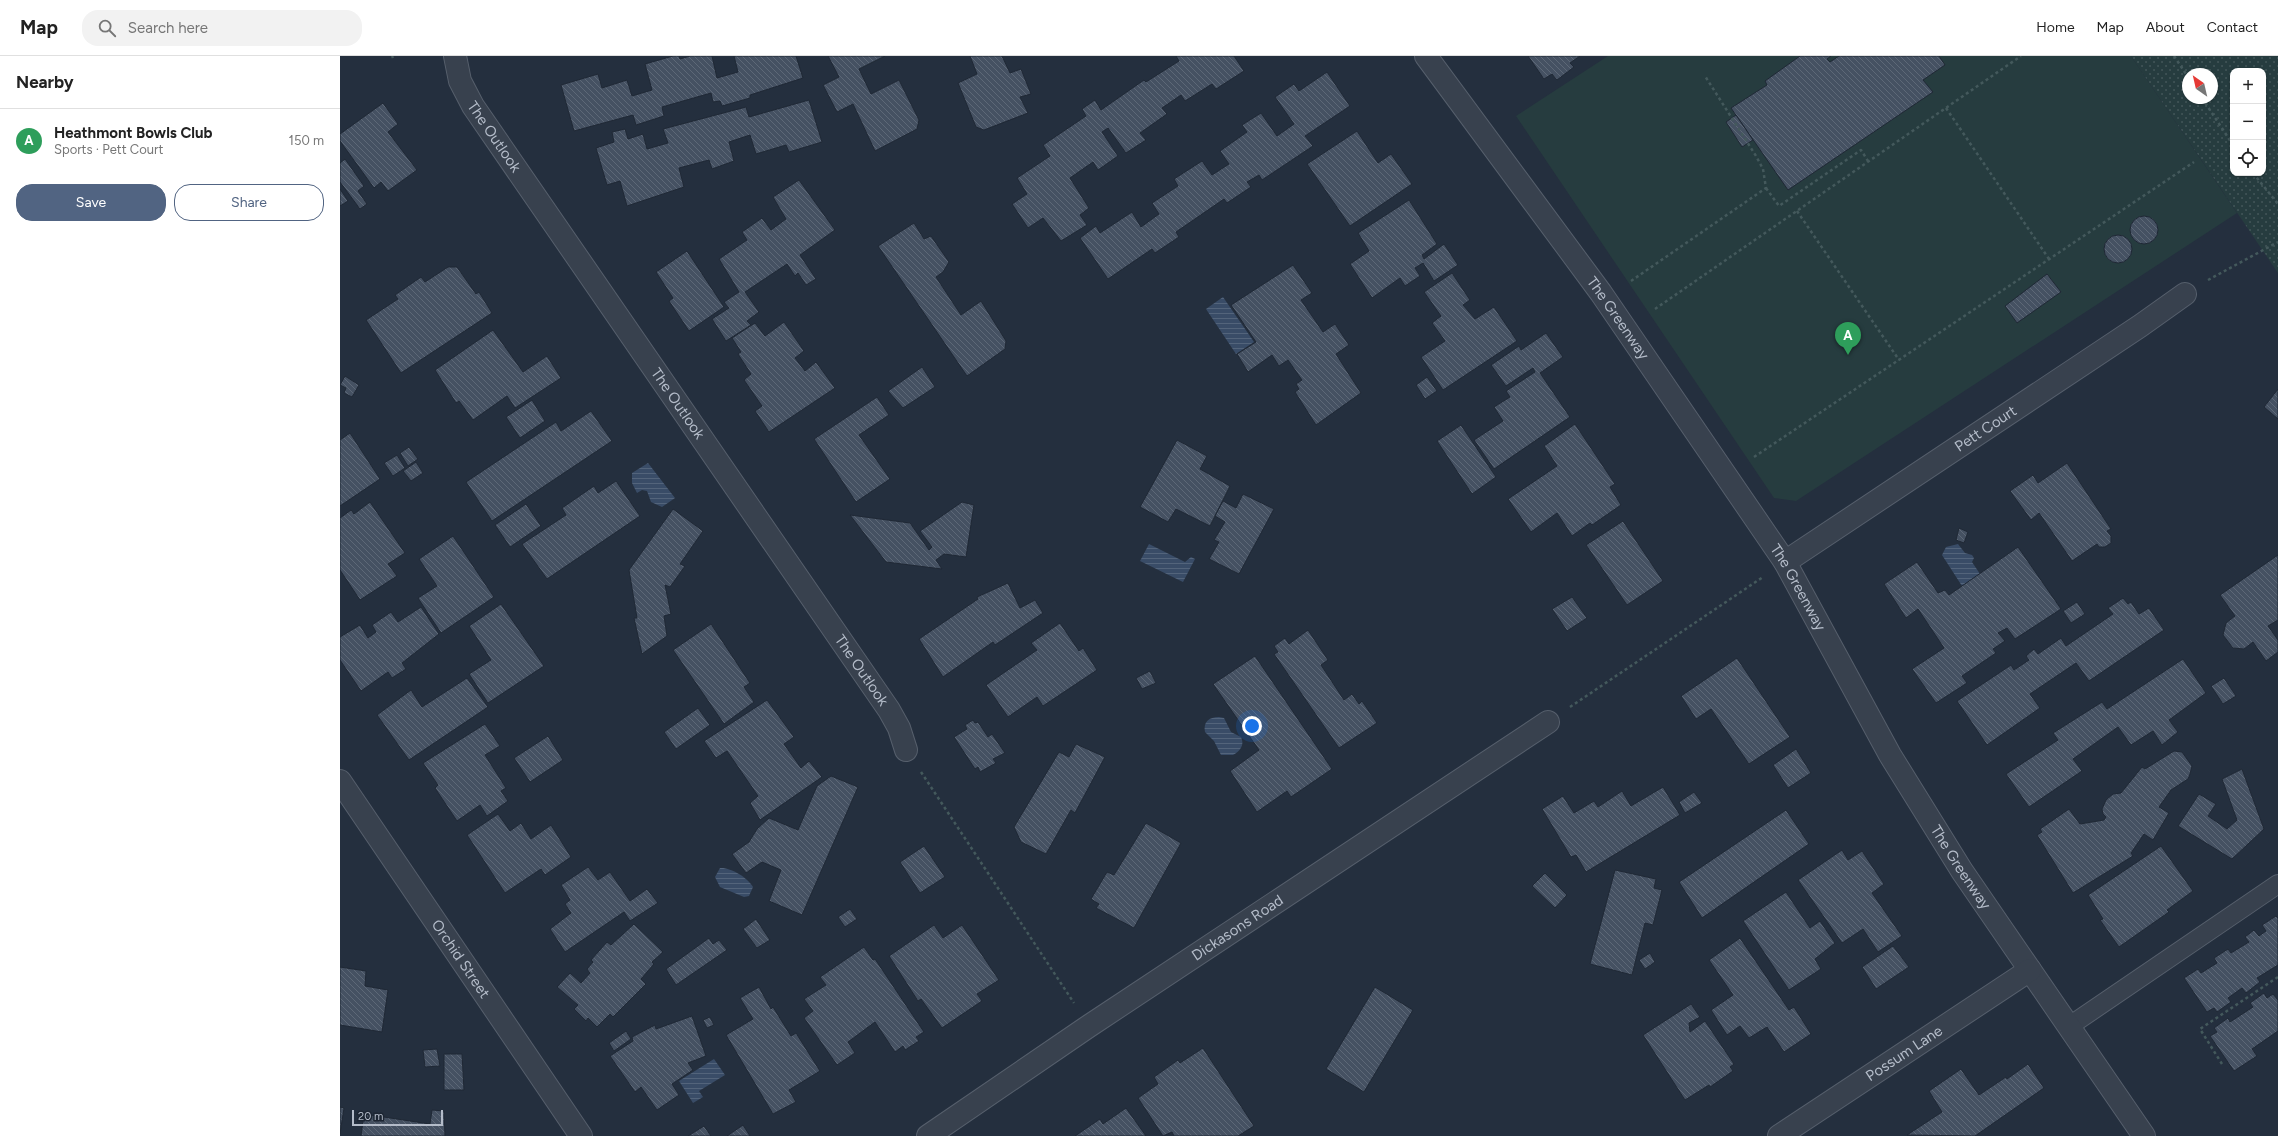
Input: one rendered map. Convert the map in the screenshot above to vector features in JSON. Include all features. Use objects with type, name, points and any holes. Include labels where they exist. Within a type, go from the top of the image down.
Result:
[{"type":"street","name":"The Outlook","points":[[455,56],[460,82],[473,106],[889,710],[899,728],[906,750]]},
{"type":"street","name":"The Greenway","points":[[1426,56],[1600,293],[1785,562],[1890,756],[1962,871],[2144,1136]]},
{"type":"street","name":"Pett Court","points":[[1785,562],[2140,326],[2185,294]]},
{"type":"street","name":"Dickasons Road","points":[[928,1136],[1089,1026],[1548,722]]},
{"type":"street","name":"Orchid Street","points":[[340,781],[581,1136]]},
{"type":"street","name":"Possum Lane","points":[[1779,1136],[2030,970]]},
{"type":"lane","points":[[2068,1027],[2278,884]]},
{"type":"path","points":[[1655,309],[2021,56]]},
{"type":"path","points":[[2174,56],[2182,68]]},
{"type":"path","points":[[1705,76],[1756,156],[1763,169],[1766,188],[1779,206],[1861,150],[1868,161]]},
{"type":"path","points":[[2206,104],[2230,140]]},
{"type":"path","points":[[1946,108],[2049,259]]},
{"type":"path","points":[[1754,457],[2194,162]]},
{"type":"path","points":[[2256,176],[2278,204]]},
{"type":"path","points":[[1631,281],[1766,188]]},
{"type":"path","points":[[1797,211],[1899,360]]},
{"type":"path","points":[[2185,294],[2278,242]]},
{"type":"path","points":[[1548,722],[1785,562]]},
{"type":"path","points":[[906,750],[1089,1026]]},
{"type":"path","points":[[2222,1064],[2200,1029],[2278,976]]},
{"type":"green space","points":[[1608,56],[2131,56],[2237,213],[1796,501],[1774,498],[1516,116]]},
{"type":"green space","points":[[2131,56],[2278,56],[2278,273]]},
{"type":"water","points":[[1223,297],[1254,342],[1236,354],[1206,309]]},
{"type":"water","points":[[648,463],[675,498],[662,507],[651,502],[647,491],[642,490],[637,493],[632,483],[632,473]]},
{"type":"water","points":[[1149,544],[1185,562],[1191,557],[1195,559],[1183,582],[1140,561]]},
{"type":"water","points":[[1958,544],[1965,553],[1972,555],[1974,558],[1972,562],[1980,574],[1962,586],[1942,555],[1946,547]]},
{"type":"water","points":[[1212,718],[1224,718],[1231,732],[1241,737],[1241,748],[1233,755],[1221,755],[1214,741],[1205,732],[1206,723]]},
{"type":"water","points":[[720,868],[729,869],[743,876],[753,887],[749,896],[744,897],[720,887],[715,877]]},
{"type":"water","points":[[714,1059],[725,1075],[699,1091],[703,1097],[693,1103],[679,1081]]},
{"type":"building","points":[[673,56],[679,56],[680,59],[690,56],[712,56],[717,78],[738,72],[734,56],[796,56],[803,78],[750,95],[750,98],[722,106],[720,101],[713,102],[711,93],[662,107],[664,116],[636,125],[633,115],[574,131],[561,85],[598,74],[602,88],[627,80],[632,96],[652,90],[645,64]]},
{"type":"building","points":[[828,56],[885,56],[859,69],[871,94],[899,80],[919,120],[917,129],[875,151],[853,104],[837,112],[823,85],[839,77]]},
{"type":"building","points":[[970,56],[1002,56],[1010,73],[1021,69],[1031,94],[1020,97],[1028,113],[984,130],[976,127],[958,83],[977,74]]},
{"type":"building","points":[[1176,56],[1234,56],[1244,71],[1216,89],[1212,84],[1185,101],[1181,95],[1162,108],[1167,114],[1140,133],[1146,140],[1126,153],[1108,128],[1102,132],[1118,156],[1098,170],[1093,162],[1070,178],[1089,208],[1080,215],[1087,225],[1061,241],[1043,218],[1028,228],[1012,204],[1027,194],[1017,178],[1050,156],[1043,145],[1086,116],[1082,109],[1095,100],[1101,110],[1144,80],[1146,82],[1179,61]]},
{"type":"building","points":[[1528,56],[1580,56],[1570,63],[1574,67],[1557,80],[1552,74],[1544,79]]},
{"type":"building","points":[[1800,56],[1831,56],[1827,59],[1830,62],[1839,56],[1939,56],[1945,65],[1923,80],[1933,92],[1788,190],[1731,108],[1767,85],[1765,81]]},
{"type":"building","points":[[1327,72],[1350,106],[1305,136],[1313,146],[1262,180],[1259,175],[1247,182],[1251,187],[1227,203],[1224,199],[1176,232],[1179,237],[1155,253],[1152,249],[1108,279],[1080,238],[1096,226],[1100,233],[1132,212],[1141,227],[1159,214],[1152,203],[1178,186],[1174,179],[1202,161],[1212,175],[1229,164],[1220,151],[1247,132],[1242,125],[1261,113],[1277,136],[1294,124],[1275,97],[1294,84],[1299,91]]},
{"type":"building","points":[[809,100],[822,142],[789,152],[786,145],[756,154],[750,135],[729,142],[734,161],[712,169],[709,160],[679,168],[684,187],[627,206],[620,181],[607,185],[596,148],[614,142],[612,132],[625,129],[628,139],[643,134],[647,149],[668,143],[663,129],[746,107],[749,117]]},
{"type":"building","points":[[383,103],[398,124],[388,132],[417,170],[388,191],[381,182],[374,188],[340,141],[340,134]]},
{"type":"building","points":[[1736,115],[1753,140],[1742,147],[1726,122]]},
{"type":"building","points":[[1357,131],[1378,163],[1391,154],[1412,184],[1350,226],[1307,164]]},
{"type":"building","points":[[345,159],[364,186],[358,191],[367,204],[360,209],[340,182],[340,163]]},
{"type":"building","points":[[799,180],[835,230],[800,255],[816,279],[806,285],[798,273],[795,276],[787,264],[745,292],[759,312],[747,321],[751,325],[726,341],[712,319],[729,308],[724,302],[739,292],[719,259],[747,240],[742,232],[762,218],[771,230],[786,219],[773,197]]},
{"type":"building","points":[[340,189],[348,201],[340,206]]},
{"type":"building","points":[[1409,200],[1437,244],[1422,255],[1424,259],[1444,244],[1458,265],[1434,281],[1423,263],[1415,268],[1420,276],[1405,286],[1400,278],[1372,298],[1350,264],[1369,251],[1358,233]]},
{"type":"building","points":[[2144,216],[2154,220],[2158,230],[2154,240],[2144,244],[2134,240],[2130,230],[2134,220]]},
{"type":"building","points":[[914,223],[924,239],[931,236],[949,262],[943,272],[936,277],[961,315],[981,301],[1006,341],[1005,349],[967,376],[878,246]]},
{"type":"building","points":[[2118,235],[2128,239],[2132,249],[2128,259],[2118,263],[2108,259],[2104,249],[2108,239]]},
{"type":"building","points":[[687,251],[724,307],[689,331],[669,301],[673,298],[656,272]]},
{"type":"building","points":[[1293,265],[1312,293],[1301,300],[1323,332],[1335,324],[1349,345],[1336,354],[1361,393],[1316,425],[1295,392],[1299,389],[1296,384],[1302,380],[1288,360],[1279,366],[1272,355],[1248,372],[1237,354],[1256,342],[1231,305]]},
{"type":"building","points":[[448,267],[457,267],[476,294],[479,292],[492,313],[401,373],[366,320],[398,299],[395,295],[421,277],[425,282]]},
{"type":"building","points":[[1452,273],[1470,300],[1463,305],[1475,319],[1494,307],[1517,341],[1443,390],[1421,357],[1445,341],[1432,323],[1441,316],[1424,292]]},
{"type":"building","points":[[2047,274],[2061,292],[2017,323],[2005,306]]},
{"type":"building","points":[[784,322],[804,351],[795,358],[805,371],[816,362],[835,388],[769,432],[755,411],[762,406],[744,380],[751,374],[738,354],[741,352],[732,338],[755,323],[765,336]]},
{"type":"building","points":[[493,330],[523,372],[547,356],[561,378],[515,408],[507,396],[473,420],[459,401],[456,403],[435,370]]},
{"type":"building","points":[[1546,333],[1563,357],[1540,373],[1570,417],[1494,469],[1474,440],[1503,421],[1494,407],[1510,397],[1506,391],[1535,372],[1533,368],[1506,386],[1491,365],[1519,346],[1521,350]]},
{"type":"building","points":[[922,367],[935,387],[903,408],[888,391]]},
{"type":"building","points":[[345,376],[359,385],[352,397],[344,393],[346,388],[340,385]]},
{"type":"building","points":[[1427,377],[1437,391],[1425,399],[1416,385]]},
{"type":"building","points":[[2278,389],[2278,419],[2264,407]]},
{"type":"building","points":[[877,397],[889,415],[859,435],[890,479],[856,502],[814,439]]},
{"type":"building","points":[[532,400],[545,421],[520,438],[506,417]]},
{"type":"building","points":[[591,411],[612,441],[492,521],[466,482],[556,422],[561,431]]},
{"type":"building","points":[[1575,424],[1615,484],[1610,487],[1621,505],[1592,525],[1590,523],[1572,536],[1557,513],[1531,532],[1508,499],[1557,466],[1544,446]]},
{"type":"building","points":[[1461,425],[1496,477],[1472,494],[1437,441]]},
{"type":"building","points":[[350,433],[380,479],[340,506],[340,440]]},
{"type":"building","points":[[1177,440],[1207,456],[1200,469],[1230,486],[1210,526],[1176,509],[1168,522],[1140,507]]},
{"type":"building","points":[[409,447],[418,459],[408,466],[400,453]]},
{"type":"building","points":[[397,455],[405,468],[393,476],[384,463]]},
{"type":"building","points":[[416,462],[423,473],[411,481],[403,471]]},
{"type":"building","points":[[2067,463],[2111,529],[2107,531],[2111,536],[2111,543],[2105,547],[2099,547],[2097,544],[2072,561],[2039,513],[2031,520],[2010,491],[2033,475],[2038,483]]},
{"type":"building","points":[[616,481],[640,516],[547,579],[522,544],[566,515],[562,508],[594,486],[598,493]]},
{"type":"building","points":[[1243,494],[1274,509],[1239,574],[1209,559],[1219,542],[1214,540],[1225,522],[1215,516],[1223,501],[1236,508]]},
{"type":"building","points":[[370,502],[405,553],[388,564],[397,576],[360,600],[340,570],[340,518],[351,510],[354,514]]},
{"type":"building","points":[[962,502],[974,505],[966,557],[944,554],[936,560],[942,569],[886,562],[850,515],[910,523],[929,550],[932,547],[920,531]]},
{"type":"building","points":[[526,504],[541,526],[510,547],[495,525]]},
{"type":"building","points":[[673,509],[703,531],[680,564],[685,566],[670,587],[665,585],[671,614],[664,616],[667,636],[642,654],[634,618],[637,618],[629,570]]},
{"type":"building","points":[[1623,521],[1663,581],[1627,605],[1586,545]]},
{"type":"building","points":[[1959,528],[1968,532],[1964,543],[1956,540]]},
{"type":"building","points":[[453,536],[494,597],[441,633],[418,598],[437,586],[419,559]]},
{"type":"building","points":[[2018,547],[2061,609],[2015,639],[2007,628],[1998,633],[2005,641],[1993,649],[1996,653],[1962,676],[1967,683],[1936,703],[1912,669],[1944,648],[1918,609],[1906,618],[1884,584],[1917,562],[1938,593],[1945,590],[1949,595]]},
{"type":"building","points":[[2278,555],[2278,620],[2268,626],[2278,640],[2278,652],[2266,661],[2253,642],[2244,649],[2233,648],[2223,635],[2226,623],[2235,616],[2220,595]]},
{"type":"building","points":[[1008,583],[1020,608],[1035,600],[1043,613],[995,645],[993,642],[943,677],[919,639],[978,599],[977,597]]},
{"type":"building","points":[[1572,597],[1587,618],[1567,631],[1552,609]]},
{"type":"building","points":[[2123,598],[2128,604],[2131,602],[2139,614],[2149,608],[2164,630],[2089,681],[2076,663],[2030,694],[2040,708],[1987,745],[1957,701],[2011,665],[2014,670],[2029,660],[2026,656],[2034,649],[2038,654],[2061,638],[2066,646],[2113,614],[2108,608]]},
{"type":"building","points":[[2077,602],[2085,614],[2071,623],[2063,611]]},
{"type":"building","points":[[501,604],[544,666],[488,703],[469,674],[491,660],[469,626]]},
{"type":"building","points":[[421,607],[439,634],[402,663],[406,669],[392,678],[388,672],[361,691],[340,660],[340,637],[360,625],[368,638],[376,632],[372,625],[391,612],[398,622]]},
{"type":"building","points":[[1060,623],[1079,651],[1083,648],[1097,670],[1043,706],[1037,697],[1008,717],[986,685],[1037,650],[1031,643]]},
{"type":"building","points":[[711,624],[750,683],[744,687],[754,702],[724,724],[673,650]]},
{"type":"building","points":[[1308,630],[1328,660],[1321,665],[1344,700],[1352,694],[1359,704],[1362,701],[1377,723],[1339,748],[1274,654],[1278,652],[1274,646],[1285,638],[1289,644]]},
{"type":"building","points":[[1255,656],[1332,769],[1291,797],[1287,791],[1257,812],[1230,771],[1259,750],[1213,684]]},
{"type":"building","points":[[1737,658],[1790,737],[1749,764],[1711,709],[1696,719],[1681,696]]},
{"type":"building","points":[[2183,659],[2206,693],[2169,720],[2178,732],[2162,745],[2153,731],[2131,745],[2118,727],[2073,759],[2082,771],[2029,807],[2006,774],[2058,740],[2053,733],[2102,702],[2107,709]]},
{"type":"building","points":[[1150,671],[1156,683],[1142,689],[1136,678]]},
{"type":"building","points":[[467,678],[488,707],[409,760],[377,715],[411,690],[422,707]]},
{"type":"building","points":[[2224,678],[2236,696],[2223,704],[2211,686]]},
{"type":"building","points":[[767,700],[794,737],[784,744],[801,768],[809,761],[822,777],[760,820],[750,803],[758,796],[727,751],[716,758],[704,741]]},
{"type":"building","points":[[698,708],[710,725],[676,749],[664,732]]},
{"type":"building","points":[[973,720],[975,723],[978,722],[988,737],[992,734],[1005,753],[993,759],[996,763],[980,772],[978,767],[975,769],[954,737],[967,729],[965,725]]},
{"type":"building","points":[[485,724],[500,746],[485,755],[506,788],[501,791],[508,801],[487,816],[480,805],[457,821],[435,788],[438,785],[423,763]]},
{"type":"building","points":[[548,736],[563,760],[530,782],[514,758]]},
{"type":"building","points":[[1076,744],[1105,757],[1075,813],[1071,810],[1046,854],[1021,842],[1014,827],[1059,752],[1069,757]]},
{"type":"building","points":[[1796,749],[1811,773],[1788,788],[1773,765]]},
{"type":"building","points":[[2174,751],[2182,752],[2192,766],[2188,779],[2171,790],[2159,807],[2169,813],[2153,840],[2144,834],[2131,853],[2133,856],[2073,893],[2037,835],[2042,832],[2040,829],[2069,809],[2080,824],[2104,820],[2106,817],[2103,814],[2102,809],[2106,800],[2113,794],[2121,793],[2142,767],[2145,769]]},
{"type":"building","points":[[2242,769],[2264,829],[2232,859],[2178,826],[2199,794],[2216,804],[2208,816],[2227,829],[2237,820],[2222,779]]},
{"type":"building","points":[[831,776],[858,787],[802,915],[769,901],[781,870],[762,862],[746,873],[732,854],[749,842],[757,829],[769,818],[798,830],[817,786]]},
{"type":"building","points":[[1663,787],[1680,815],[1586,872],[1576,855],[1571,857],[1542,809],[1563,796],[1574,813],[1594,801],[1598,807],[1622,791],[1631,806]]},
{"type":"building","points":[[1694,792],[1702,803],[1685,813],[1679,802]]},
{"type":"building","points":[[1786,810],[1809,844],[1702,918],[1679,882]]},
{"type":"building","points":[[498,814],[510,831],[521,823],[531,839],[551,825],[571,857],[545,875],[541,869],[505,893],[467,835]]},
{"type":"building","points":[[1146,823],[1181,843],[1134,928],[1096,908],[1099,904],[1091,899],[1107,872],[1114,875]]},
{"type":"building","points":[[924,846],[945,877],[920,893],[900,862]]},
{"type":"building","points":[[2161,846],[2193,891],[2167,910],[2169,912],[2119,947],[2100,920],[2103,919],[2088,895]]},
{"type":"building","points":[[1842,850],[1848,860],[1862,851],[1884,884],[1872,893],[1902,936],[1878,952],[1863,929],[1842,943],[1798,880]]},
{"type":"building","points":[[588,867],[598,880],[610,872],[630,901],[647,889],[658,903],[630,921],[624,912],[565,952],[550,929],[571,913],[565,904],[570,900],[561,885]]},
{"type":"building","points":[[1615,870],[1656,879],[1654,888],[1662,890],[1653,925],[1645,923],[1632,975],[1590,964]]},
{"type":"building","points":[[1545,873],[1567,895],[1555,908],[1532,886]]},
{"type":"building","points":[[1786,892],[1810,928],[1820,921],[1835,943],[1815,959],[1821,969],[1789,990],[1743,921]]},
{"type":"building","points":[[850,909],[857,919],[845,927],[838,917]]},
{"type":"building","points":[[2276,916],[2278,918],[2278,965],[2257,978],[2260,982],[2246,993],[2242,988],[2228,998],[2231,1002],[2217,1012],[2214,1008],[2207,1012],[2184,978],[2198,969],[2201,973],[2217,963],[2214,958],[2228,949],[2231,953],[2249,942],[2245,937],[2254,930],[2259,936],[2266,931],[2262,925]]},
{"type":"building","points":[[756,919],[770,940],[757,948],[743,929]]},
{"type":"building","points":[[634,924],[663,952],[652,962],[654,964],[641,979],[646,984],[613,1017],[610,1014],[597,1027],[588,1018],[586,1021],[574,1009],[578,1005],[557,987],[570,973],[581,983],[590,973],[587,969],[593,962],[591,960],[607,942],[611,945]]},
{"type":"building","points":[[934,925],[943,938],[962,925],[999,980],[977,994],[982,1001],[942,1028],[921,999],[918,1001],[889,956]]},
{"type":"building","points":[[709,938],[713,944],[719,940],[727,950],[676,985],[666,969]]},
{"type":"building","points":[[1740,938],[1789,1010],[1794,1007],[1811,1034],[1784,1052],[1767,1027],[1749,1038],[1740,1026],[1727,1035],[1711,1010],[1733,995],[1709,960]]},
{"type":"building","points":[[1893,946],[1909,967],[1876,989],[1862,967]]},
{"type":"building","points":[[864,947],[873,960],[875,959],[924,1032],[916,1037],[919,1041],[905,1050],[903,1046],[895,1052],[875,1022],[848,1042],[855,1053],[837,1065],[804,1018],[813,1011],[804,999],[826,985],[820,977]]},
{"type":"building","points":[[1650,953],[1655,962],[1645,969],[1639,960]]},
{"type":"building","points":[[340,967],[366,971],[365,986],[388,990],[382,1032],[340,1025]]},
{"type":"building","points":[[759,987],[771,1009],[773,1007],[791,1036],[796,1033],[820,1071],[789,1090],[796,1102],[773,1114],[726,1035],[753,1019],[740,998]]},
{"type":"building","points":[[1375,987],[1413,1010],[1364,1092],[1326,1069]]},
{"type":"building","points":[[2264,993],[2267,998],[2273,994],[2278,1000],[2278,1031],[2252,1049],[2257,1056],[2234,1071],[2210,1036],[2217,1032],[2214,1028],[2228,1018],[2230,1022],[2253,1007],[2250,1003]]},
{"type":"building","points":[[1691,1004],[1700,1017],[1689,1023],[1690,1032],[1705,1021],[1734,1064],[1730,1067],[1733,1071],[1710,1087],[1709,1085],[1685,1100],[1643,1035]]},
{"type":"building","points":[[692,1016],[706,1056],[688,1063],[693,1070],[672,1084],[679,1095],[657,1110],[641,1087],[635,1092],[610,1056],[633,1041],[632,1037],[655,1025],[656,1029]]},
{"type":"building","points":[[710,1017],[714,1025],[707,1028],[703,1020]]},
{"type":"building","points":[[626,1031],[631,1039],[614,1051],[609,1043]]},
{"type":"building","points":[[1203,1048],[1254,1126],[1238,1136],[1174,1136],[1172,1132],[1163,1136],[1138,1098],[1158,1084],[1154,1077],[1178,1060],[1180,1063]]},
{"type":"building","points":[[437,1049],[440,1066],[425,1067],[423,1050]]},
{"type":"building","points":[[444,1054],[462,1054],[464,1090],[444,1090]]},
{"type":"building","points":[[2028,1064],[2044,1088],[1975,1136],[1907,1135],[1942,1112],[1929,1091],[1961,1069],[1979,1095],[2006,1077],[2007,1079]]},
{"type":"building","points":[[340,1107],[344,1108],[340,1134]]},
{"type":"building","points":[[1126,1108],[1146,1136],[1075,1136],[1100,1119],[1103,1124]]},
{"type":"building","points":[[432,1110],[444,1111],[445,1136],[361,1136],[364,1114],[430,1124]]},
{"type":"building","points":[[743,1125],[750,1136],[727,1136]]},
{"type":"building","points":[[704,1126],[711,1136],[688,1136]]},
{"type":"place","name":"Heathmont Bowls Club","points":[[1848,355]]}]
